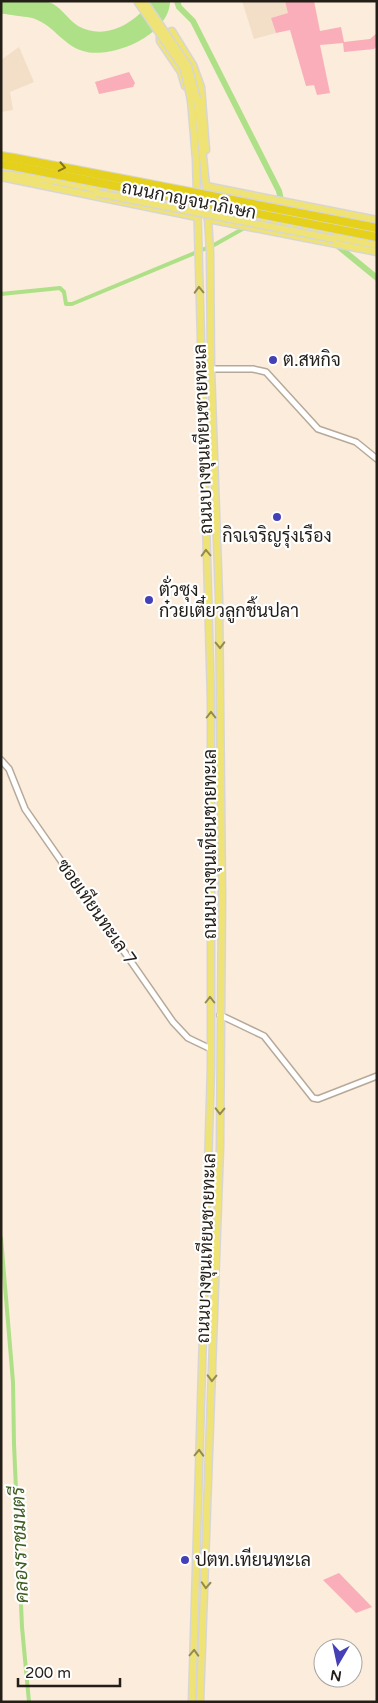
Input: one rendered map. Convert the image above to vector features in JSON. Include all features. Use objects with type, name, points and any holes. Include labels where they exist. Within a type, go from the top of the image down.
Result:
[{"type":"highway","name":"ถนนกาญจนาภิเษก","points":[[1,156],[377,228]]},
{"type":"highway","name":"ถนนกาญจนาภิเษก","points":[[1,164],[377,237]]},
{"type":"main road","name":"ถนนบางขุนเทียนชายทะเล","points":[[137,1],[184,69],[194,100],[196,159],[197,255],[210,665],[211,1061],[192,1702]]},
{"type":"main road","name":"ถนนบางขุนเทียนชายทะเล","points":[[144,1],[188,66],[206,186],[210,252],[211,369],[220,664],[221,1062],[208,1521],[200,1702]]},
{"type":"main road","points":[[196,159],[191,140],[186,89],[181,72],[160,41],[160,36],[167,31],[172,31],[193,65],[200,87],[205,126],[206,153],[203,163]]},
{"type":"main road","points":[[1,175],[56,181],[196,209]]},
{"type":"main road","points":[[1,175],[377,252]]},
{"type":"main road","points":[[1,175],[196,217]]},
{"type":"main road","points":[[206,186],[278,202],[377,220]]},
{"type":"main road","points":[[207,211],[314,231],[377,246]]},
{"type":"main road","points":[[208,219],[333,242],[377,246]]},
{"type":"main road","points":[[201,370],[211,369]]},
{"type":"main road","points":[[210,665],[215,667],[220,664]]},
{"type":"main road","points":[[210,679],[215,677],[220,679]]},
{"type":"main road","points":[[211,1061],[216,1058],[221,1062]]},
{"type":"main road","points":[[198,1501],[204,1504],[208,1502]]},
{"type":"main road","points":[[197,1522],[204,1518],[208,1521]]},
{"type":"street","points":[[211,369],[254,369],[266,372],[318,429],[356,442],[377,459]]},
{"type":"street","name":"ซอยเทียนทะเล 7","points":[[1,760],[9,769],[25,809],[173,1022],[188,1038],[211,1049]]},
{"type":"street","points":[[220,1015],[264,1036],[313,1098],[318,1099],[377,1076]]},
{"type":"shaded area","points":[[1,1],[48,2],[56,6],[78,26],[98,32],[118,28],[128,23],[151,1],[170,1],[167,13],[150,34],[123,48],[95,53],[76,48],[48,26],[35,19],[1,14]]},
{"type":"shaded area","points":[[242,1],[285,1],[289,13],[271,18],[276,33],[254,39]]},
{"type":"shaded area","points":[[285,1],[314,1],[320,31],[341,27],[344,42],[370,39],[377,33],[377,46],[374,49],[344,52],[343,43],[320,45],[330,93],[317,95],[314,85],[306,86],[290,30],[276,33],[271,18],[288,13]]},
{"type":"shaded area","points":[[19,47],[34,82],[10,92],[13,110],[1,112],[1,60]]},
{"type":"shaded area","points":[[129,72],[135,83],[133,87],[99,94],[95,82]]},
{"type":"shaded area","points":[[339,1573],[372,1607],[356,1613],[323,1580]]},
{"type":"waterway","points":[[177,1],[179,7],[193,21],[279,191],[286,223]]},
{"type":"waterway","points":[[253,220],[255,217],[284,223]]},
{"type":"waterway","points":[[1,294],[60,288],[64,292],[66,304],[72,304],[214,245],[246,227]]},
{"type":"waterway","points":[[333,242],[377,278]]},
{"type":"waterway","name":"คลองราชมนตรี","points":[[1,1238],[13,1382],[22,1627],[29,1702]]},
{"type":"place","name":"ต.สหกิจ","points":[[273,360]]},
{"type":"place","name":"กิจเจริญรุ่งเรือง","points":[[277,517]]},
{"type":"place","name":"ตั่วซุง ก๋วยเตี๋ยวลูกชิ้นปลา","points":[[149,600]]},
{"type":"place","name":"ปตท.เทียนทะเล","points":[[185,1560]]}]
